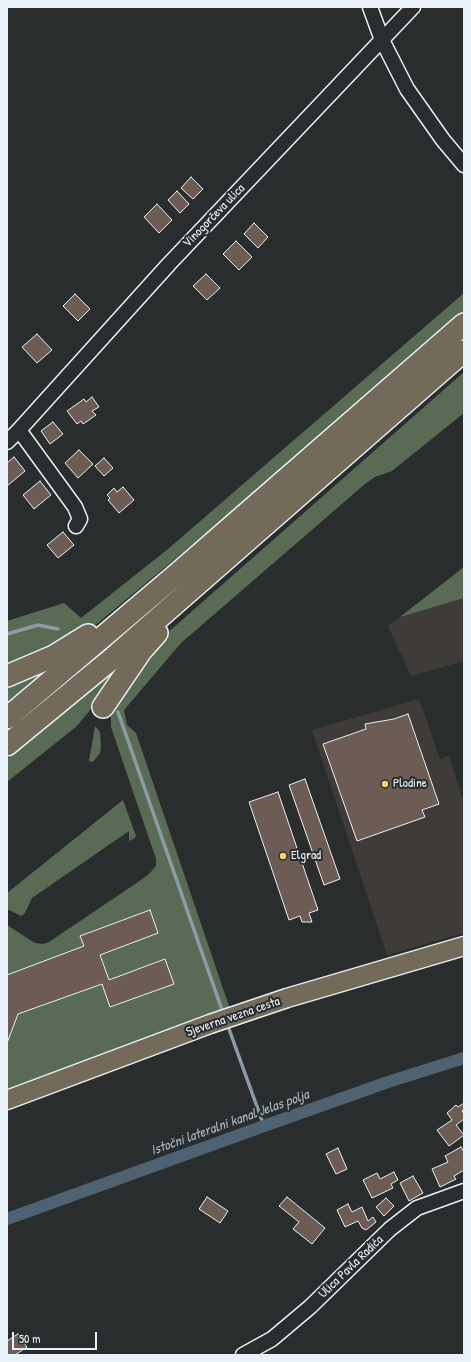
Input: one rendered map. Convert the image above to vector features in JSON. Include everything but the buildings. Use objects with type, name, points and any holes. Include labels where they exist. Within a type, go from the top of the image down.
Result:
[{"type":"highway","points":[[7,718],[177,574],[464,324]]},
{"type":"highway","points":[[7,745],[114,657],[464,352]]},
{"type":"highway","points":[[103,707],[152,638],[224,573],[239,554],[242,546]]},
{"type":"highway","points":[[7,676],[49,659],[79,642],[140,593],[165,578],[177,574]]},
{"type":"main road","name":"Sjeverna vezna cesta","points":[[7,1100],[210,1024],[294,996],[464,946]]},
{"type":"street","points":[[370,7],[382,40],[407,89],[443,140],[464,165]]},
{"type":"street","name":"Vinogorčeva ulica","points":[[7,442],[169,264],[414,7]]},
{"type":"street","points":[[19,430],[75,507],[80,519],[76,526]]},
{"type":"street","name":"Ulica Pavla Radića","points":[[243,1355],[272,1339],[310,1307],[390,1229],[417,1208],[464,1191]]},
{"type":"shaded area","points":[[464,567],[464,661],[411,676],[388,626]]},
{"type":"shaded area","points":[[419,699],[440,759],[449,756],[464,803],[464,933],[387,955],[312,730]]},
{"type":"green space","points":[[464,293],[464,315],[308,448],[86,633],[7,670],[7,621],[64,603],[81,618],[168,549]]},
{"type":"green space","points":[[464,372],[464,413],[392,471],[375,477],[365,484],[181,643],[124,710],[127,725],[136,733],[230,1009],[7,1090],[7,925],[35,943],[43,944],[49,942],[138,882],[149,874],[156,866],[156,859],[111,727],[111,716],[116,701],[165,635]]},
{"type":"green space","points":[[464,567],[464,598],[400,617]]},
{"type":"green space","points":[[116,667],[122,671],[77,726],[7,782],[7,759]]},
{"type":"green space","points":[[48,670],[7,703],[7,684]]},
{"type":"green space","points":[[95,726],[100,732],[101,747],[100,753],[93,762],[89,761]]},
{"type":"green space","points":[[123,800],[136,836],[135,838],[129,841],[129,831],[32,898],[25,913],[21,916],[7,909],[7,893]]},
{"type":"waterway","points":[[7,634],[38,625],[58,629]]},
{"type":"waterway","points":[[118,712],[222,1010]]},
{"type":"waterway","points":[[229,1029],[264,1126]]},
{"type":"waterway","name":"Istočni lateralni kanal Jelas polja","points":[[7,1219],[388,1082],[464,1058]]},
{"type":"place","name":"Plodine","points":[[385,784]]},
{"type":"place","name":"Elgrad","points":[[283,856]]}]
